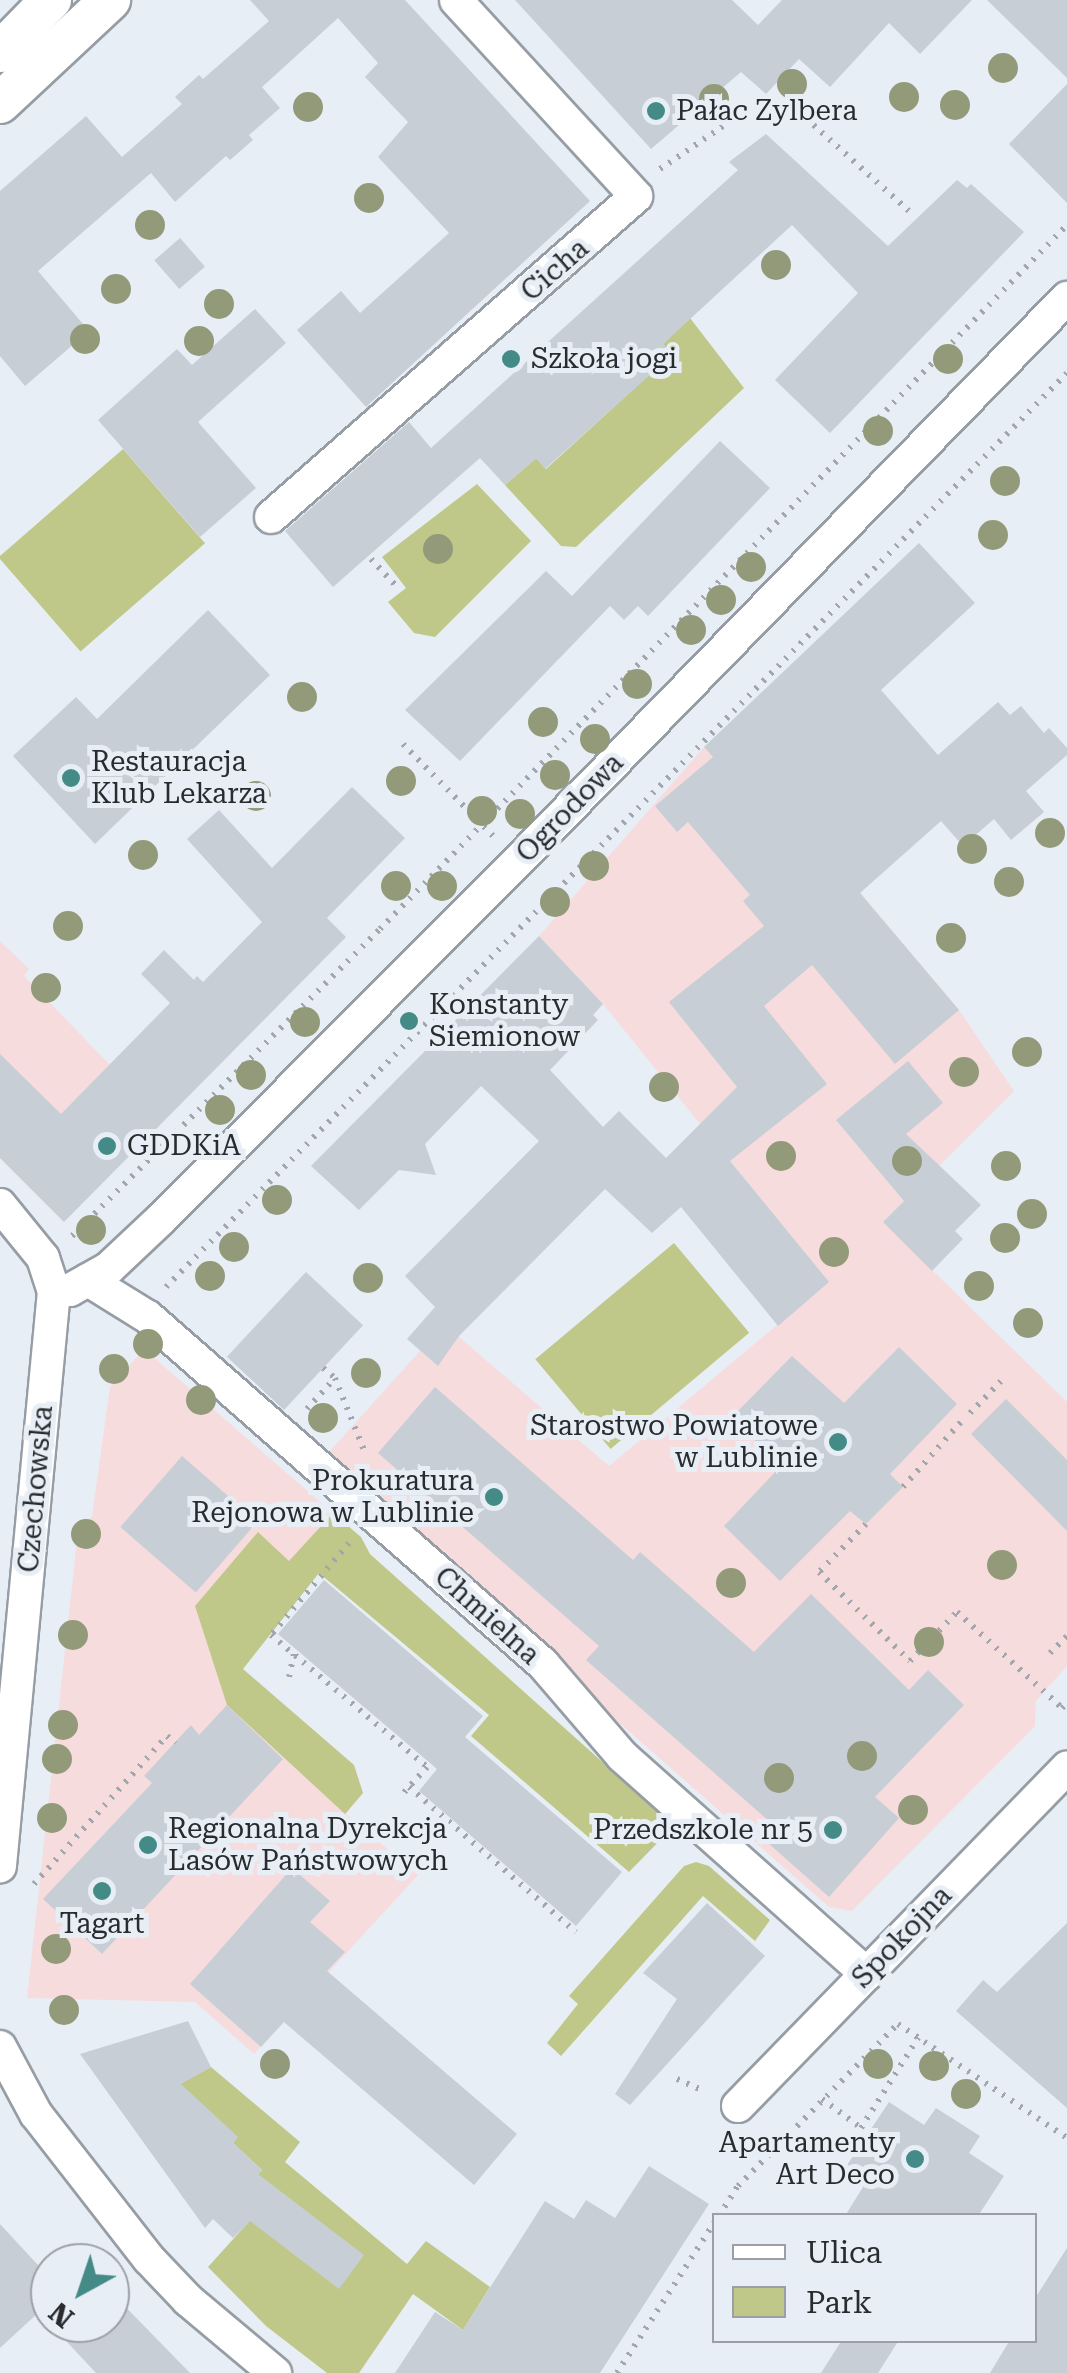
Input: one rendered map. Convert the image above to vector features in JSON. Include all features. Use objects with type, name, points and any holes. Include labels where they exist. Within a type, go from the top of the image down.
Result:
[{"type":"street","points":[[0,52],[51,0]]},
{"type":"street","points":[[0,103],[110,0]]},
{"type":"street","points":[[456,0],[636,196]]},
{"type":"street","name":"Cicha","points":[[272,517],[636,196]]},
{"type":"street","name":"Ogrodowa","points":[[54,1291],[70,1290],[109,1268],[161,1218],[515,864],[1067,298]]},
{"type":"street","points":[[0,1205],[44,1258],[54,1291]]},
{"type":"street","name":"Chmielna","points":[[88,1280],[148,1317],[543,1664],[622,1756],[867,1974]]},
{"type":"street","name":"Czechowska","points":[[0,1866],[54,1291]]},
{"type":"street","name":"Spokojna","points":[[738,2106],[1067,1768]]},
{"type":"street","points":[[0,2048],[36,2114],[148,2258],[188,2300],[275,2373]]},
{"type":"path","points":[[636,196],[641,184],[654,173],[758,103],[798,111],[909,211]]},
{"type":"path","points":[[67,1241],[483,823],[1067,225]]},
{"type":"path","points":[[155,1298],[1066,376]]},
{"type":"path","points":[[372,559],[395,585]]},
{"type":"path","points":[[404,744],[483,823]]},
{"type":"path","points":[[323,1368],[335,1378],[364,1450]]},
{"type":"path","points":[[970,1413],[1005,1376]]},
{"type":"path","points":[[903,1488],[961,1422]]},
{"type":"path","points":[[373,1515],[271,1635],[427,1767],[401,1796]]},
{"type":"path","points":[[866,1524],[818,1572],[910,1661],[956,1612],[1062,1708],[1067,1703]]},
{"type":"path","points":[[1050,1654],[1067,1636]]},
{"type":"path","points":[[289,1677],[294,1654]]},
{"type":"path","points":[[32,1886],[167,1736],[175,1743]]},
{"type":"path","points":[[409,1787],[576,1932]]},
{"type":"path","points":[[721,2213],[738,2186],[898,2024],[1067,2138]]},
{"type":"path","points":[[822,2099],[861,2128],[918,2038]]},
{"type":"path","points":[[617,2373],[712,2225]]},
{"type":"shaded area","points":[[724,731],[959,1010],[1014,1091],[883,1222],[1067,1402],[1067,1666],[1036,1701],[1035,1726],[852,1911],[829,1907],[321,1461],[444,1324],[609,1466],[828,1282],[603,1004],[539,936],[704,747]]},
{"type":"shaded area","points":[[0,941],[29,969],[24,976],[110,1065],[64,1222],[0,1158]]},
{"type":"shaded area","points":[[144,1349],[333,1513],[289,1562],[243,1669],[354,1765],[363,1793],[346,1814],[418,1875],[254,2054],[195,2002],[27,1998],[78,1531],[92,1516],[110,1387]]},
{"type":"green space","points":[[690,318],[744,388],[576,547],[561,546],[505,485],[536,458],[546,469],[671,355],[663,344]]},
{"type":"green space","points":[[123,449],[205,543],[80,652],[0,556]]},
{"type":"green space","points":[[477,484],[531,541],[435,637],[414,633],[388,602],[406,588],[382,557]]},
{"type":"green space","points":[[674,1243],[749,1333],[611,1449],[535,1359]]},
{"type":"green space","points":[[333,1513],[361,1537],[370,1554],[674,1826],[629,1872],[471,1736],[489,1715],[319,1573],[243,1669],[354,1765],[363,1793],[345,1814],[227,1705],[195,1606],[258,1532],[289,1561]]},
{"type":"green space","points":[[696,1862],[709,1866],[770,1920],[755,1941],[703,1896],[561,2056],[547,2043],[578,2004],[569,1996],[684,1866]]},
{"type":"green space","points":[[211,2067],[300,2142],[285,2162],[407,2264],[426,2241],[490,2287],[463,2330],[413,2294],[359,2373],[327,2373],[266,2326],[208,2267],[273,2195],[254,2178],[262,2170],[233,2143],[237,2137],[167,2091]]},
{"type":"building","points":[[250,0],[405,0],[590,201],[366,407],[297,330],[341,291],[360,313],[449,233],[378,157],[408,122],[365,77],[378,63],[338,18],[262,87],[280,108],[249,135],[253,140],[230,160],[226,156],[175,202],[151,173],[38,271],[89,331],[25,386],[0,356],[0,191],[86,116],[122,157],[182,104],[175,97],[199,75],[203,79],[269,21]]},
{"type":"building","points":[[515,0],[732,0],[758,25],[782,0],[972,0],[920,54],[889,23],[830,87],[799,59],[766,94],[741,72],[651,149]]},
{"type":"building","points":[[987,0],[1067,0],[1067,78],[1023,35]]},
{"type":"building","points":[[1067,84],[1067,203],[1009,144]]},
{"type":"building","points":[[766,134],[888,246],[957,180],[967,188],[971,184],[1024,232],[830,433],[775,380],[858,293],[792,225],[663,344],[672,355],[545,469],[536,458],[505,485],[480,458],[333,587],[285,531],[409,422],[431,448],[738,170],[729,162]]},
{"type":"building","points":[[180,238],[205,267],[179,289],[154,260]]},
{"type":"building","points":[[255,309],[286,343],[198,422],[256,488],[200,537],[98,420],[177,349],[192,365]]},
{"type":"building","points":[[720,441],[770,488],[648,616],[638,606],[624,620],[610,606],[460,761],[405,710],[546,571],[572,596]]},
{"type":"building","points":[[919,543],[975,603],[881,690],[938,755],[998,702],[1010,715],[1021,706],[1044,733],[1049,728],[1067,748],[1067,755],[1026,791],[1044,812],[1011,840],[994,819],[963,846],[941,821],[860,893],[959,1010],[895,1064],[812,965],[764,1006],[827,1084],[730,1161],[829,1282],[778,1326],[681,1207],[652,1233],[605,1189],[459,1336],[438,1366],[407,1339],[435,1307],[405,1276],[539,1141],[481,1086],[425,1144],[436,1175],[399,1170],[359,1210],[311,1166],[539,936],[603,1004],[593,1015],[598,1020],[550,1070],[603,1127],[619,1111],[666,1158],[737,1087],[669,1002],[764,926],[743,901],[750,895],[688,822],[677,832],[655,806],[713,757],[704,747]]},
{"type":"building","points":[[208,610],[270,675],[95,844],[13,756],[76,697],[97,719]]},
{"type":"building","points":[[352,787],[405,838],[327,918],[346,937],[64,1222],[0,1158],[0,1054],[61,1114],[170,1003],[141,974],[164,950],[194,980],[197,976],[203,982],[262,922],[187,839],[219,810],[272,868]]},
{"type":"building","points":[[908,1061],[943,1103],[906,1134],[981,1205],[955,1231],[963,1239],[932,1271],[883,1222],[904,1201],[836,1120]]},
{"type":"building","points":[[306,1272],[363,1325],[284,1410],[227,1357]]},
{"type":"building","name":"Starostwo Powiatowe w Lublinie","points":[[899,1347],[957,1404],[890,1474],[903,1487],[866,1524],[850,1511],[780,1581],[724,1526],[779,1468],[733,1416],[792,1356],[844,1403]]},
{"type":"building","points":[[435,1387],[633,1560],[640,1552],[754,1652],[811,1594],[909,1690],[928,1670],[964,1705],[875,1797],[899,1818],[829,1897],[767,1842],[778,1829],[586,1660],[599,1646],[378,1453]]},
{"type":"building","points":[[1006,1399],[1067,1460],[1067,1531],[971,1434]]},
{"type":"building","points":[[182,1456],[257,1522],[196,1593],[120,1527]]},
{"type":"building","points":[[324,1580],[483,1716],[465,1737],[622,1872],[576,1926],[419,1791],[437,1769],[278,1634]]},
{"type":"building","name":"Regionalna Dyrekcja Lasów Państwowych","points":[[227,1705],[283,1759],[102,1954],[43,1899],[152,1783],[144,1776],[191,1725],[199,1735]]},
{"type":"building","points":[[292,1868],[330,1901],[310,1922],[345,1952],[327,1971],[517,2134],[474,2185],[284,2022],[261,2047],[190,1984]]},
{"type":"building","points":[[707,1903],[765,1956],[630,2105],[615,2094],[677,1999],[643,1973]]},
{"type":"building","points":[[1067,1923],[1067,2108],[956,2011],[983,1980],[997,1992]]},
{"type":"building","points":[[188,2021],[211,2067],[181,2084],[238,2137],[233,2143],[262,2170],[258,2174],[364,2255],[339,2289],[250,2221],[233,2238],[213,2219],[205,2228],[80,2054]]},
{"type":"building","name":"Apartamenty Art Deco","points":[[889,2102],[924,2125],[936,2108],[980,2136],[969,2153],[1004,2176],[980,2213],[847,2213],[868,2179],[847,2165]]},
{"type":"building","points":[[649,2166],[709,2204],[600,2373],[395,2373],[435,2312],[463,2330],[545,2201],[574,2219],[586,2200],[615,2218]]},
{"type":"building","points":[[0,2224],[30,2256],[30,2320],[0,2348]]},
{"type":"building","points":[[1067,2248],[1067,2373],[990,2373],[1008,2343],[1037,2343],[1037,2295]]},
{"type":"building","points":[[130,2312],[190,2373],[96,2373],[68,2343],[130,2343]]},
{"type":"building","points":[[840,2343],[897,2343],[878,2373],[821,2373]]},
{"type":"place","name":"Pałac Zylbera","points":[[656,111]]},
{"type":"place","name":"Szkoła jogi","points":[[511,359]]},
{"type":"place","name":"Restauracja Klub Lekarza","points":[[71,778]]},
{"type":"place","name":"Konstanty Siemionow","points":[[409,1021]]},
{"type":"place","name":"GDDKiA","points":[[107,1146]]},
{"type":"place","name":"Starostwo Powiatowe w Lublinie","points":[[838,1442]]},
{"type":"place","name":"Prokuratura Rejonowa w Lublinie","points":[[494,1497]]},
{"type":"place","name":"Przedszkole nr 5","points":[[833,1830]]},
{"type":"place","name":"Regionalna Dyrekcja Lasów Państwowych","points":[[148,1845]]},
{"type":"place","name":"Tagart","points":[[102,1891]]},
{"type":"place","name":"Apartamenty Art Deco","points":[[915,2159]]}]
